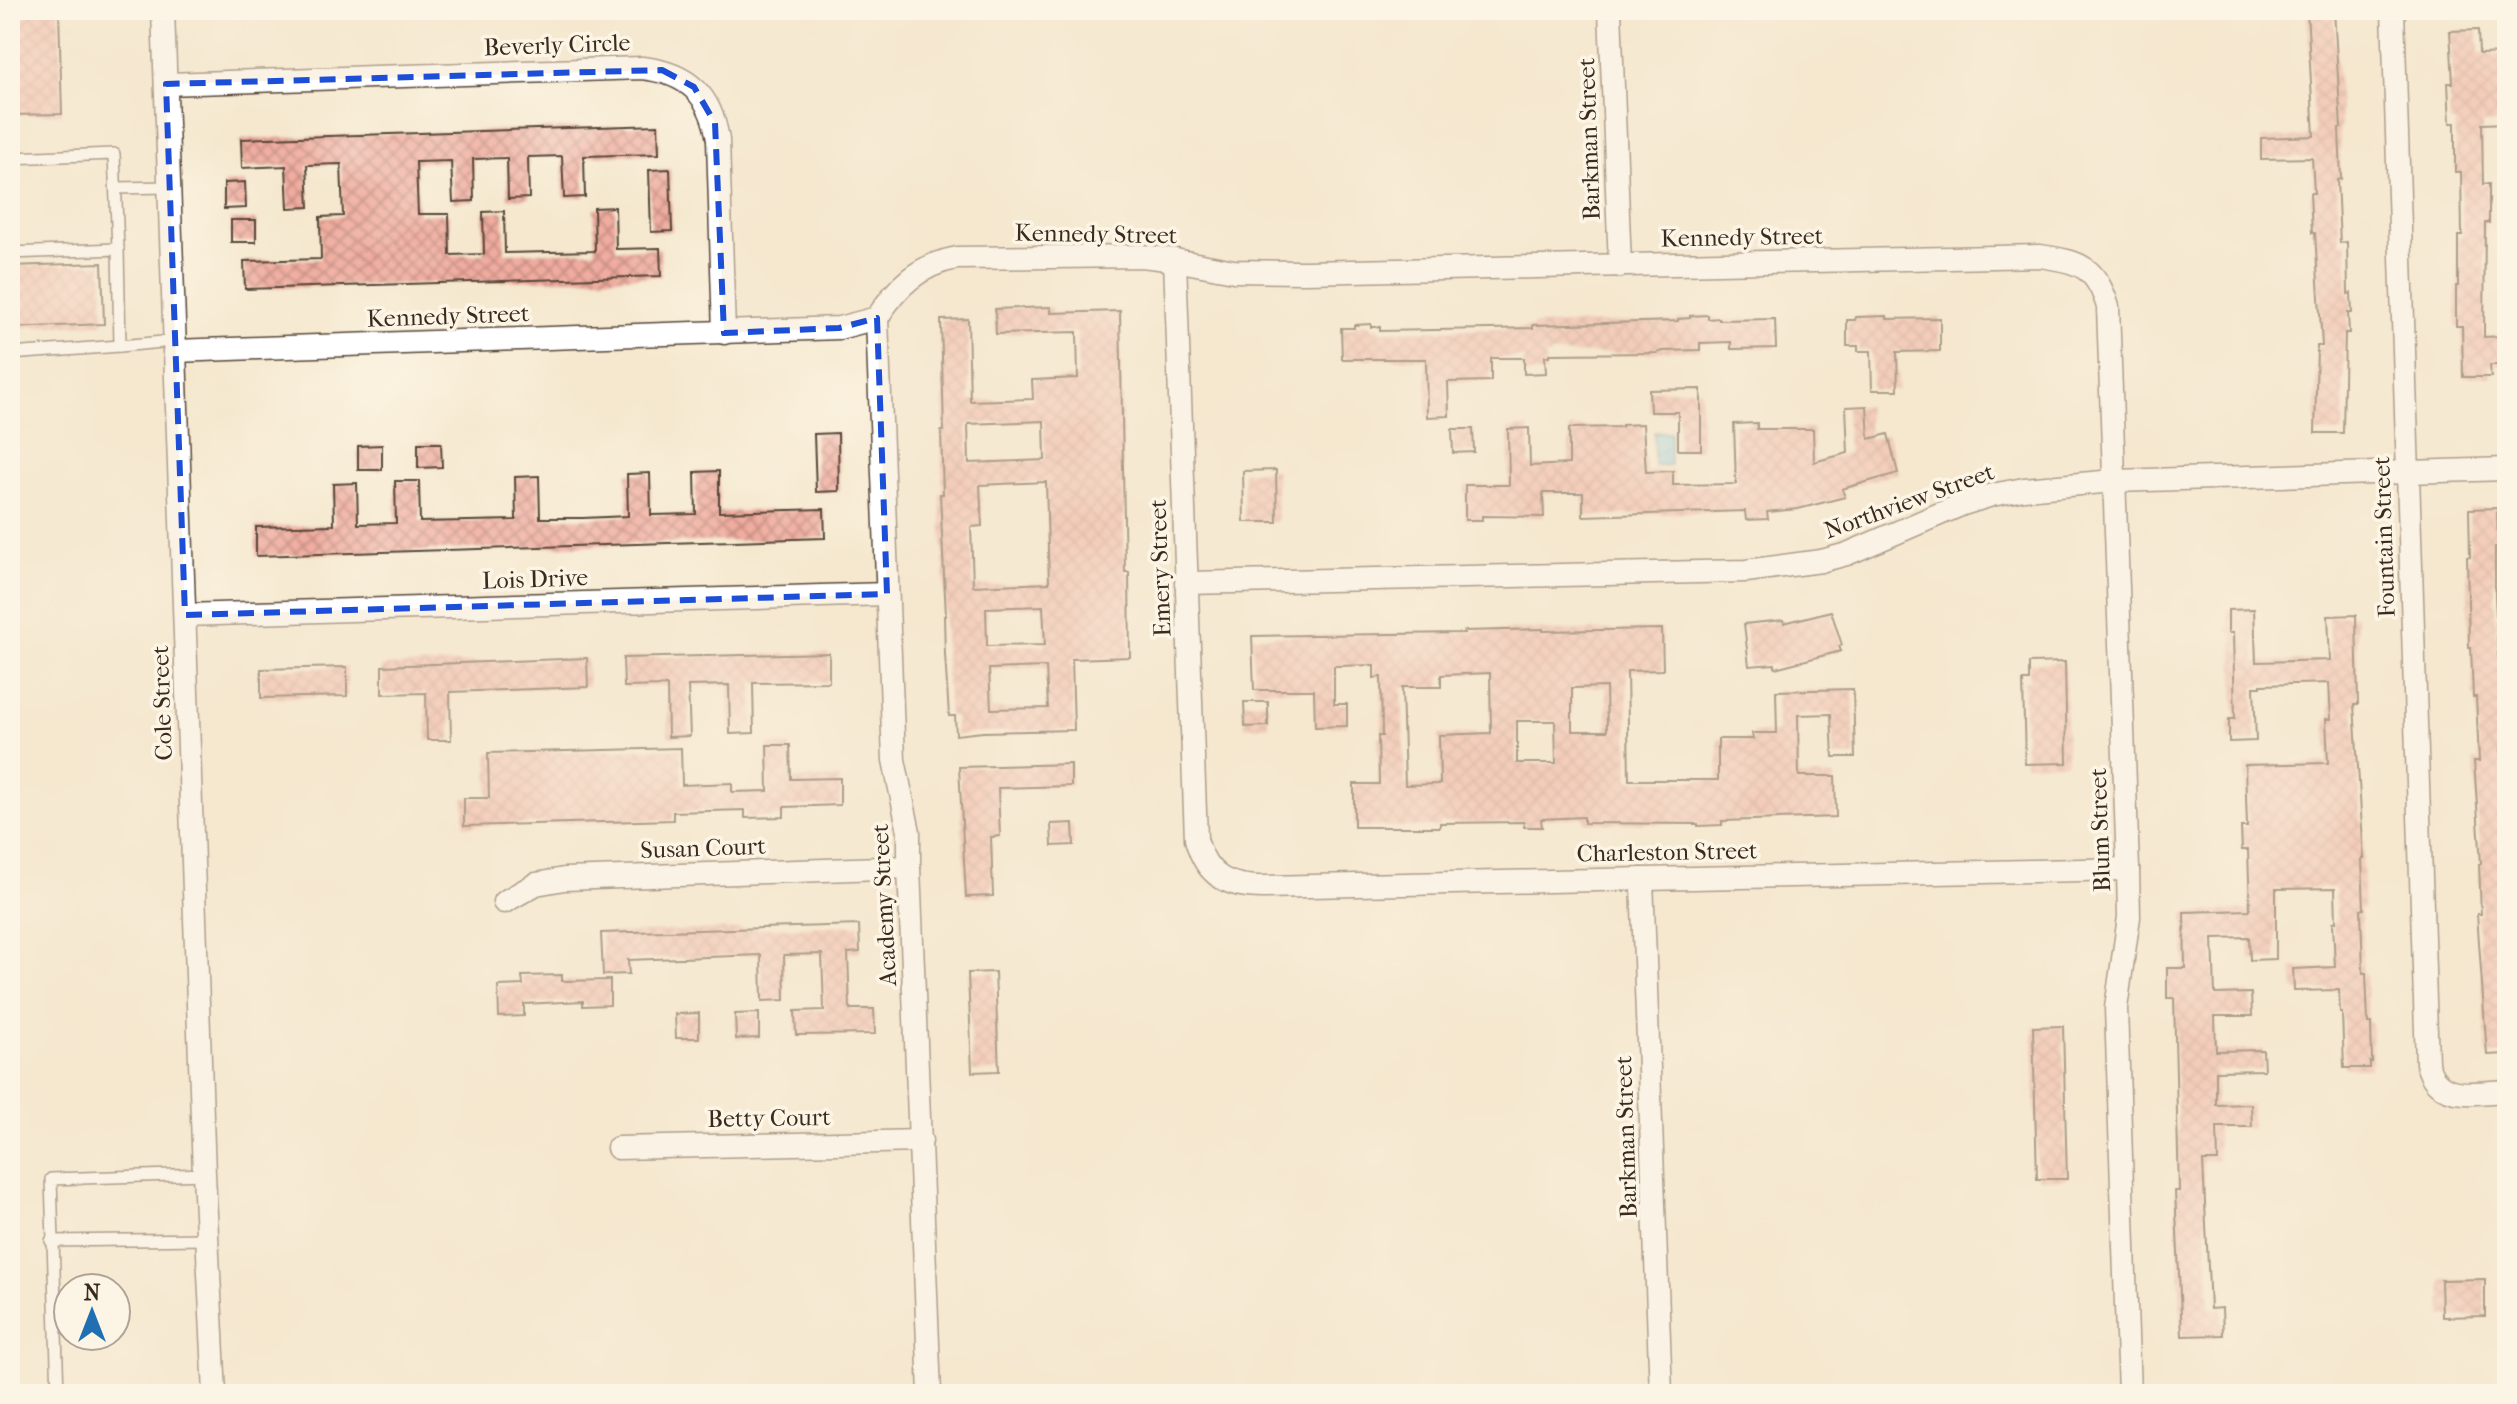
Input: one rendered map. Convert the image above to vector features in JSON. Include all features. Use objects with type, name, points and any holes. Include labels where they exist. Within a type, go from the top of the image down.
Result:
[{"type":"street","name":"Cole Street","points":[[163,10],[204,1174],[215,1394]]},
{"type":"street","name":"Barkman Street","points":[[1610,10],[1620,266]]},
{"type":"street","name":"Fountain Street","points":[[2393,10],[2427,1063],[2430,1075],[2445,1089],[2458,1092],[2507,1091]]},
{"type":"street","name":"Beverly Circle","points":[[166,84],[642,68],[677,75],[694,87],[708,105],[715,123],[724,333]]},
{"type":"street","name":"Kennedy Street","points":[[174,346],[839,328],[877,318],[918,271],[957,258],[1142,256],[1234,271],[1291,272],[2040,256],[2066,260],[2087,269]]},
{"type":"street","name":"Emery Street","points":[[1175,260],[1196,839],[1200,854],[1212,871]]},
{"type":"street","name":"Blum Street","points":[[2087,269],[2102,285],[2108,307],[2129,917],[2116,1008],[2129,1394]]},
{"type":"street","name":"Academy Street","points":[[877,318],[894,760],[909,832],[930,1394]]},
{"type":"street","name":"Northview Street","points":[[1186,583],[1746,571],[1821,561],[1847,554],[1963,504],[1992,495],[2114,481],[2507,469]]},
{"type":"street","name":"Lois Drive","points":[[185,615],[887,594]]},
{"type":"street","name":"Susan Court","points":[[504,902],[536,884],[564,879],[909,867]]},
{"type":"street","name":"Charleston Street","points":[[1212,871],[1226,882],[1244,887],[2128,869]]},
{"type":"street","name":"Barkman Street","points":[[1642,879],[1661,1394]]},
{"type":"street","name":"Betty Court","points":[[618,1148],[921,1141]]},
{"type":"lane","points":[[10,158],[114,154],[120,346]]},
{"type":"lane","points":[[116,188],[169,187]]},
{"type":"lane","points":[[10,253],[118,249]]},
{"type":"lane","points":[[10,354],[120,346],[174,346]]},
{"type":"lane","points":[[58,1394],[51,1179],[204,1174]]},
{"type":"lane","points":[[51,1241],[207,1239]]},
{"type":"highlighted area","points":[[662,70],[694,87],[715,123],[724,333],[839,328],[877,318],[887,594],[185,615],[166,84]]},
{"type":"water","points":[[1654,432],[1670,432],[1670,465],[1654,466]]},
{"type":"building","points":[[10,10],[59,10],[62,114],[10,115]]},
{"type":"building","points":[[2307,10],[2334,10],[2341,128],[2341,179],[2337,180],[2340,243],[2347,242],[2348,294],[2351,293],[2352,313],[2348,313],[2349,333],[2345,333],[2343,433],[2315,433],[2317,346],[2322,346],[2315,233],[2312,233],[2312,158],[2261,159],[2261,138],[2314,136]]},
{"type":"building","points":[[2478,30],[2479,54],[2507,53],[2507,123],[2482,124],[2483,184],[2489,184],[2489,223],[2485,223],[2484,337],[2504,336],[2504,365],[2490,365],[2491,377],[2463,377],[2462,326],[2456,326],[2458,236],[2462,236],[2461,172],[2455,172],[2455,123],[2450,123],[2448,83],[2453,83],[2450,31]]},
{"type":"building","points":[[658,125],[659,154],[584,156],[585,197],[564,198],[562,156],[528,157],[529,198],[508,199],[507,158],[473,159],[474,201],[453,202],[451,161],[416,162],[418,214],[449,214],[450,255],[484,254],[483,212],[504,211],[505,253],[595,251],[594,208],[615,207],[616,249],[660,248],[661,276],[245,289],[244,261],[321,259],[320,217],[343,216],[341,164],[307,165],[309,207],[288,208],[286,166],[242,168],[241,139]]},
{"type":"building","points":[[670,169],[672,231],[651,232],[649,170]]},
{"type":"building","points":[[245,182],[246,208],[224,209],[224,183]]},
{"type":"building","points":[[231,220],[256,220],[256,242],[231,242]]},
{"type":"building","points":[[102,263],[104,324],[10,328],[10,266]]},
{"type":"building","points":[[1051,307],[1051,313],[1120,311],[1125,572],[1129,572],[1130,657],[1072,659],[1074,730],[956,735],[955,716],[949,716],[940,494],[943,494],[941,431],[944,431],[941,320],[968,319],[970,401],[1033,399],[1032,380],[1078,378],[1077,332],[996,334],[995,309]],"holes":[[[1044,421],[1045,460],[969,463],[968,424]],[[1046,482],[1049,583],[973,586],[971,527],[982,526],[980,485]],[[1043,606],[1045,645],[987,646],[986,608]],[[1046,667],[1048,708],[991,709],[989,669]]]},
{"type":"building","points":[[1708,315],[1708,319],[1719,320],[1775,319],[1776,348],[1731,349],[1731,342],[1700,343],[1700,350],[1657,353],[1550,354],[1545,356],[1546,373],[1524,374],[1524,358],[1491,358],[1491,381],[1448,382],[1449,416],[1427,417],[1426,359],[1342,359],[1341,328],[1354,328],[1354,325],[1371,324],[1371,327],[1380,327],[1380,331],[1533,328],[1533,325],[1678,321],[1690,316]]},
{"type":"building","points":[[1887,316],[1887,319],[1940,318],[1940,351],[1897,352],[1898,390],[1872,390],[1871,351],[1858,351],[1858,346],[1847,346],[1847,320]]},
{"type":"building","points":[[1701,389],[1701,450],[1678,450],[1678,412],[1650,412],[1649,390]]},
{"type":"building","points":[[1867,406],[1869,439],[1888,434],[1898,473],[1842,489],[1845,497],[1798,509],[1767,512],[1768,519],[1746,520],[1745,511],[1583,516],[1583,493],[1543,493],[1544,517],[1482,516],[1482,520],[1465,520],[1465,485],[1509,485],[1508,429],[1529,428],[1530,466],[1569,464],[1569,428],[1643,424],[1646,472],[1673,471],[1673,485],[1736,484],[1734,424],[1757,423],[1757,429],[1813,429],[1814,462],[1848,453],[1846,407]]},
{"type":"building","points":[[1452,429],[1473,429],[1474,452],[1453,453]]},
{"type":"building","points":[[838,433],[839,491],[816,492],[814,434]]},
{"type":"building","points":[[418,443],[441,443],[442,467],[418,468]]},
{"type":"building","points":[[382,445],[382,470],[358,470],[358,446]]},
{"type":"building","points":[[1276,470],[1277,522],[1244,522],[1243,471]]},
{"type":"building","points":[[719,471],[719,512],[824,509],[825,538],[256,556],[256,527],[334,525],[333,484],[357,483],[358,524],[396,523],[395,481],[419,481],[420,522],[516,520],[515,477],[539,476],[540,518],[583,518],[628,516],[627,474],[650,473],[651,515],[696,514],[695,472]]},
{"type":"building","points":[[2497,508],[2495,595],[2506,748],[2501,748],[2504,811],[2507,811],[2507,1054],[2487,1055],[2477,914],[2481,914],[2481,864],[2474,761],[2479,761],[2476,697],[2473,697],[2469,647],[2467,557],[2470,556],[2469,509]]},
{"type":"building","points":[[2254,609],[2256,662],[2330,660],[2328,616],[2356,615],[2358,705],[2354,705],[2364,859],[2364,909],[2361,910],[2363,973],[2366,973],[2372,1062],[2370,1068],[2344,1068],[2339,990],[2294,991],[2293,969],[2335,967],[2335,888],[2276,889],[2276,959],[2250,960],[2249,937],[2213,938],[2215,994],[2251,993],[2252,1016],[2215,1016],[2216,1051],[2263,1050],[2264,1070],[2216,1071],[2216,1105],[2251,1104],[2252,1127],[2217,1127],[2218,1161],[2203,1161],[2210,1309],[2222,1308],[2223,1335],[2182,1336],[2175,1191],[2179,1191],[2174,998],[2167,998],[2167,968],[2185,968],[2184,912],[2250,910],[2248,850],[2242,850],[2241,827],[2247,827],[2245,765],[2328,763],[2326,719],[2331,719],[2329,683],[2254,687],[2256,741],[2229,742],[2229,719],[2235,719],[2233,633],[2228,633],[2228,610]]},
{"type":"building","points":[[1831,611],[1842,645],[1839,646],[1841,651],[1775,668],[1775,664],[1749,666],[1744,624],[1783,620],[1784,623]]},
{"type":"building","points":[[1662,629],[1663,670],[1627,671],[1629,780],[1718,780],[1718,739],[1753,739],[1752,733],[1777,733],[1776,691],[1853,689],[1855,757],[1833,757],[1831,714],[1798,715],[1799,776],[1835,776],[1836,817],[1722,821],[1722,825],[1698,826],[1584,823],[1584,817],[1541,819],[1542,827],[1524,827],[1524,822],[1440,823],[1440,827],[1354,827],[1354,784],[1379,784],[1381,677],[1374,678],[1374,665],[1334,666],[1334,704],[1347,704],[1347,726],[1315,727],[1314,690],[1254,690],[1252,636]],"holes":[[[1490,673],[1491,733],[1439,735],[1440,784],[1405,785],[1402,687],[1441,687],[1441,675]],[[1606,687],[1607,731],[1572,731],[1572,688]],[[1517,721],[1555,721],[1556,763],[1517,763]]]},
{"type":"building","points":[[829,653],[829,682],[753,683],[754,733],[730,734],[729,685],[688,686],[690,736],[668,737],[667,686],[624,687],[623,658]]},
{"type":"building","points":[[587,658],[588,687],[450,692],[451,740],[427,740],[426,693],[382,694],[382,666]]},
{"type":"building","points":[[2065,662],[2067,763],[2025,764],[2023,681],[2029,681],[2029,663]]},
{"type":"building","points":[[347,667],[347,696],[261,698],[261,669]]},
{"type":"building","points":[[1244,702],[1268,702],[1268,726],[1245,727]]},
{"type":"building","points":[[767,745],[790,745],[791,779],[840,778],[840,805],[784,807],[784,817],[745,818],[745,810],[673,812],[673,820],[464,826],[464,798],[489,798],[488,753],[681,748],[682,785],[732,783],[732,792],[768,791]]},
{"type":"building","points":[[1071,764],[1071,786],[998,788],[1000,836],[991,837],[993,896],[966,897],[959,767]]},
{"type":"building","points":[[1073,823],[1074,845],[1052,846],[1051,824]]},
{"type":"building","points":[[859,925],[860,952],[848,953],[850,1009],[874,1009],[875,1034],[796,1035],[795,1011],[824,1010],[822,954],[784,955],[785,1000],[762,1001],[761,955],[628,960],[629,974],[603,975],[601,933]]},
{"type":"building","points":[[995,972],[999,1071],[972,1072],[968,973]]},
{"type":"building","points":[[562,975],[562,981],[610,980],[610,1005],[583,1006],[583,1001],[524,1004],[524,1016],[499,1017],[498,986],[523,985],[522,976]]},
{"type":"building","points":[[699,1013],[699,1038],[676,1038],[675,1014]]},
{"type":"building","points":[[759,1013],[759,1038],[736,1039],[735,1014]]},
{"type":"building","points":[[2063,1026],[2067,1179],[2037,1179],[2033,1027]]},
{"type":"building","points":[[2485,1279],[2485,1316],[2442,1317],[2441,1280]]}]
